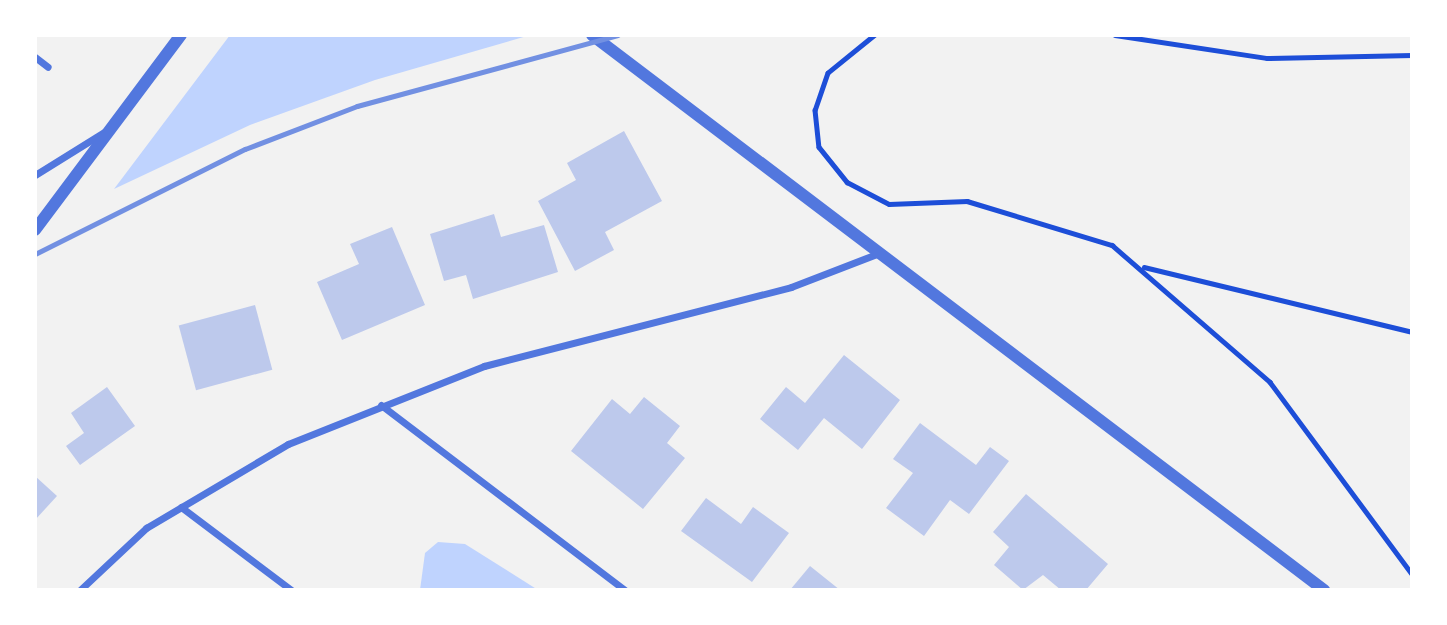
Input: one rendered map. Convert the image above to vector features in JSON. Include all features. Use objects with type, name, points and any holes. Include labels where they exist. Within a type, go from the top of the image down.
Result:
[{"type":"street","points":[[35,230],[181,35]]},
{"type":"street","points":[[592,35],[883,252],[1324,590]]},
{"type":"street","points":[[35,57],[48,67]]},
{"type":"street","points":[[35,175],[113,126]]},
{"type":"street","points":[[80,590],[112,556],[181,507],[288,444],[484,366],[791,287],[883,252]]},
{"type":"street","points":[[381,405],[625,590]]},
{"type":"street","points":[[181,507],[291,590]]},
{"type":"path","points":[[875,35],[828,73],[815,110],[819,147],[847,182],[889,204],[967,201],[1045,221],[1095,236],[1143,267],[1270,382],[1412,574]]},
{"type":"path","points":[[1115,35],[1267,58],[1412,55]]},
{"type":"path","points":[[1143,267],[1412,332]]},
{"type":"water","points":[[230,35],[527,36],[375,80],[250,125],[114,189]]},
{"type":"water","points":[[438,542],[465,544],[538,590],[420,590],[425,553]]},
{"type":"building","points":[[624,131],[662,201],[605,232],[614,250],[575,271],[538,201],[576,180],[567,163]]},
{"type":"building","points":[[494,214],[501,237],[544,225],[558,272],[473,299],[466,275],[444,281],[430,234]]},
{"type":"building","points":[[392,227],[425,305],[342,340],[317,282],[359,264],[350,244]]},
{"type":"building","points":[[255,305],[272,370],[196,390],[179,325]]},
{"type":"building","points":[[844,355],[900,400],[862,449],[824,418],[798,450],[760,419],[786,387],[805,403]]},
{"type":"building","points":[[107,387],[135,426],[80,465],[66,446],[84,433],[71,413]]},
{"type":"building","points":[[644,397],[680,426],[667,443],[685,458],[643,509],[571,451],[612,399],[630,414]]},
{"type":"building","points":[[920,423],[976,465],[990,447],[1009,461],[969,514],[950,500],[924,536],[886,508],[913,473],[893,459]]},
{"type":"building","points":[[35,476],[57,496],[35,520]]},
{"type":"building","points":[[1026,494],[1108,564],[1086,590],[1061,590],[1043,575],[1023,590],[994,565],[1009,547],[993,532]]},
{"type":"building","points":[[706,498],[741,524],[753,507],[789,533],[752,582],[681,531]]},
{"type":"building","points":[[810,566],[840,590],[790,590]]},
{"type":"railway","points":[[35,254],[245,149],[357,106],[618,35]]}]
